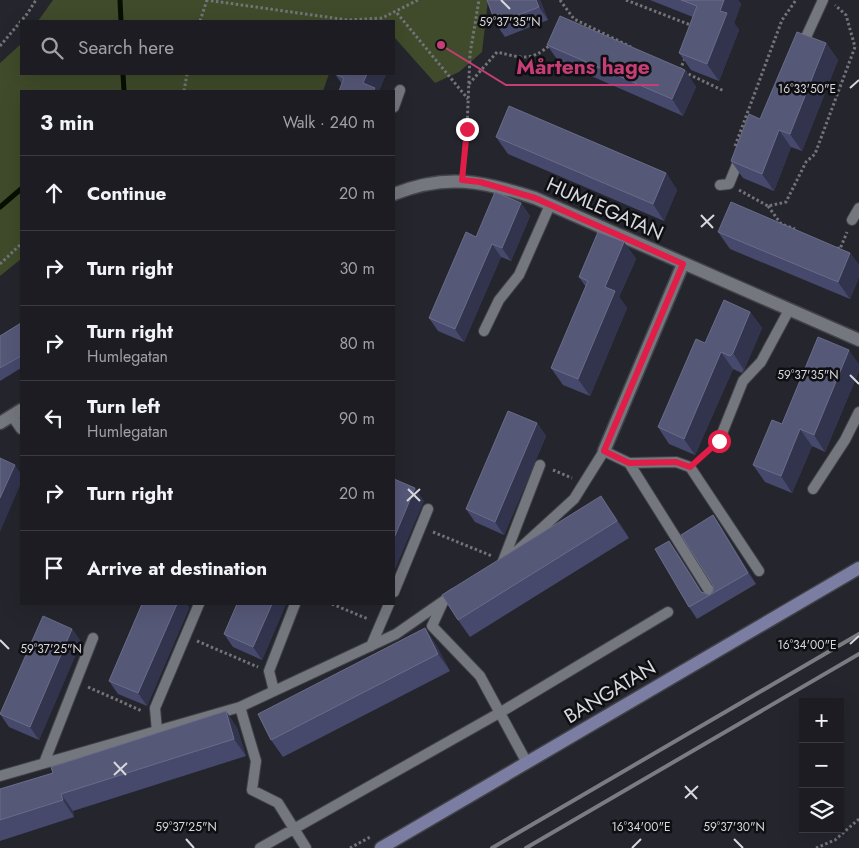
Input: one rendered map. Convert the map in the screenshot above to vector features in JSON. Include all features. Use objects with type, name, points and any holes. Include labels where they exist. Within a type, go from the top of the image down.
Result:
[{"type":"street","name":"HUMLEGATAN","points":[[395,194],[414,186],[462,180],[504,188],[550,205],[859,340]]},
{"type":"street","points":[[604,451],[683,264]]},
{"type":"street","points":[[0,422],[16,413]]},
{"type":"street","name":"BANGATAN","points":[[381,848],[859,568]]},
{"type":"lane","points":[[795,62],[823,0]]},
{"type":"lane","points":[[395,103],[400,90]]},
{"type":"lane","points":[[724,185],[744,148]]},
{"type":"lane","points":[[484,331],[500,300],[519,275],[550,205]]},
{"type":"lane","points":[[852,220],[859,208]]},
{"type":"lane","points":[[719,441],[743,381],[761,362],[789,310]]},
{"type":"lane","points":[[813,489],[845,440],[859,412]]},
{"type":"lane","points":[[16,413],[20,426]]},
{"type":"lane","points":[[499,563],[519,550],[574,499],[604,451],[629,463],[676,462],[690,467],[759,571]]},
{"type":"lane","points":[[629,463],[716,600]]},
{"type":"lane","points":[[499,563],[540,465]]},
{"type":"lane","points":[[395,590],[428,509]]},
{"type":"lane","points":[[0,776],[240,707],[396,634],[466,586]]},
{"type":"lane","points":[[444,602],[432,626],[480,676],[501,712],[526,763]]},
{"type":"lane","points":[[158,731],[155,708],[199,605]]},
{"type":"lane","points":[[274,691],[268,671],[295,605]]},
{"type":"lane","points":[[371,646],[389,605]]},
{"type":"lane","points":[[260,848],[501,712],[668,612]]},
{"type":"lane","points":[[44,763],[93,638]]},
{"type":"lane","points":[[240,707],[256,761],[252,790],[278,803],[296,828],[306,848]]},
{"type":"path","points":[[22,20],[36,0]]},
{"type":"path","points":[[200,20],[206,0],[348,20],[382,18],[397,13],[418,0]]},
{"type":"path","points":[[462,180],[470,54],[479,0]]},
{"type":"path","points":[[560,0],[574,19],[636,49]]},
{"type":"path","points":[[626,0],[696,27]]},
{"type":"path","points":[[731,155],[782,20],[796,0]]},
{"type":"path","points":[[768,206],[786,202],[806,162],[815,154],[855,47],[846,15],[829,0]]},
{"type":"path","points":[[397,13],[468,100]]},
{"type":"path","points":[[565,22],[570,14]]},
{"type":"path","points":[[0,46],[20,22]]},
{"type":"path","points":[[469,84],[497,52],[520,58],[538,55],[556,36]]},
{"type":"path","points":[[680,70],[687,53]]},
{"type":"path","points":[[672,66],[724,91]]},
{"type":"path","points":[[184,90],[188,75]]},
{"type":"path","points":[[724,185],[768,206],[781,224],[798,231]]},
{"type":"path","points":[[832,245],[840,249],[852,220]]},
{"type":"path","points":[[0,264],[20,245]]},
{"type":"path","points":[[690,467],[719,441]]},
{"type":"path","points":[[540,465],[584,482]]},
{"type":"path","points":[[421,527],[499,563]]},
{"type":"path","points":[[334,605],[381,624]]},
{"type":"path","points":[[185,636],[268,671]]},
{"type":"path","points":[[76,682],[156,717]]},
{"type":"path","points":[[816,848],[835,840],[859,820]]},
{"type":"green space","points":[[53,0],[488,0],[482,52],[459,72],[435,83],[395,38],[395,20],[39,20]]},
{"type":"green space","points":[[20,45],[20,75],[329,75],[323,90],[20,90],[20,260],[0,276],[0,63]]},
{"type":"building","points":[[487,0],[536,0],[539,7],[496,24]]},
{"type":"building","points":[[681,0],[724,0],[720,11],[727,13],[707,64],[679,53],[697,6]]},
{"type":"building","points":[[560,16],[685,70],[672,99],[547,45]]},
{"type":"building","points":[[797,32],[826,43],[790,134],[779,130],[762,174],[731,161],[749,114],[760,119]]},
{"type":"building","points":[[337,75],[367,75],[363,83],[375,88],[374,90],[339,90],[344,78]]},
{"type":"building","points":[[509,106],[666,173],[653,204],[496,137]]},
{"type":"building","points":[[495,192],[521,203],[502,248],[492,244],[455,329],[429,318],[466,232],[476,237]]},
{"type":"building","points":[[731,202],[850,253],[838,282],[718,232]]},
{"type":"building","points":[[598,232],[624,242],[605,287],[615,291],[578,379],[551,368],[588,281],[579,277]]},
{"type":"building","points":[[724,300],[750,312],[733,353],[730,356],[721,352],[684,439],[658,427],[696,339],[705,343]]},
{"type":"building","points":[[20,324],[20,357],[0,368],[0,336]]},
{"type":"building","points":[[818,337],[849,350],[814,435],[800,429],[781,476],[753,465],[772,420],[782,424]]},
{"type":"building","points":[[508,411],[537,423],[495,522],[466,509]]},
{"type":"building","points":[[0,458],[15,465],[0,498]]},
{"type":"building","points":[[395,479],[415,488],[395,536]]},
{"type":"building","points":[[601,496],[617,521],[458,620],[442,595]]},
{"type":"building","points":[[713,515],[748,573],[710,595],[713,591],[713,585],[681,535]]},
{"type":"building","points":[[669,541],[701,592],[710,595],[689,607],[655,549]]},
{"type":"building","points":[[142,605],[177,605],[138,693],[109,681]]},
{"type":"building","points":[[237,605],[272,605],[253,647],[224,634]]},
{"type":"building","points":[[43,616],[72,629],[30,727],[0,714]]},
{"type":"building","points":[[425,628],[438,654],[271,740],[258,714]]},
{"type":"building","points":[[226,711],[234,739],[61,794],[63,800],[0,820],[0,789],[53,773],[51,767]]},
{"type":"waterway","points":[[120,0],[121,20]]},
{"type":"waterway","points":[[123,75],[124,90]]},
{"type":"waterway","points":[[0,207],[20,190]]},
{"type":"railway","points":[[492,848],[859,634]]},
{"type":"railway","points":[[526,848],[859,654]]},
{"type":"place","name":"Mårtens hage","points":[[441,45]]},
{"type":"route","points":[[467,129],[462,180],[480,182],[535,198],[683,264],[604,451],[629,463],[676,462],[690,467],[719,441]]}]
